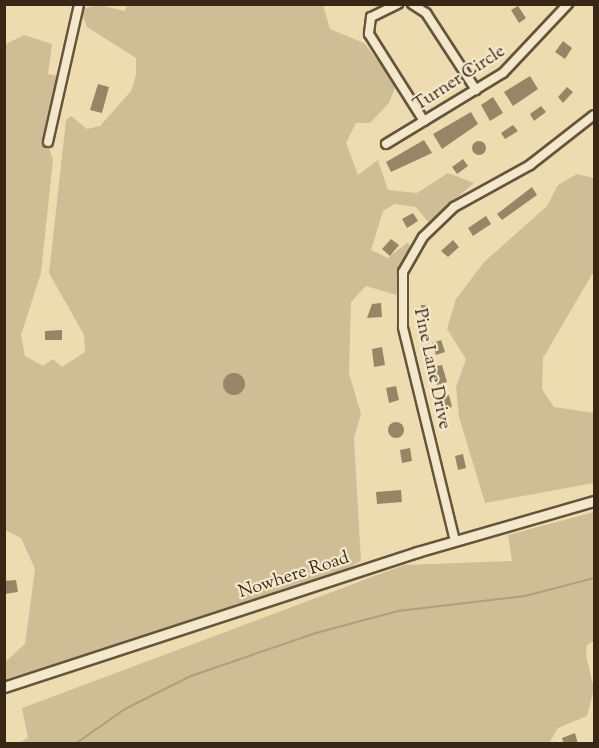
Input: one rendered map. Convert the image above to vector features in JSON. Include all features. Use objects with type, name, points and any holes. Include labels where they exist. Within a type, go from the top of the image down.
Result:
[{"type":"street","points":[[48,142],[80,4]]},
{"type":"street","points":[[398,4],[371,17],[369,34],[424,121]]},
{"type":"street","points":[[412,4],[426,13],[476,90]]},
{"type":"street","name":"Turner Circle","points":[[386,144],[476,90],[523,56],[568,4]]},
{"type":"street","name":"Pine Lane Drive","points":[[455,541],[403,327],[403,272],[423,237],[454,207],[530,165],[594,115]]},
{"type":"street","name":"Nowhere Road","points":[[4,687],[455,541],[594,501]]},
{"type":"shaded area","points":[[127,4],[323,5],[330,29],[364,43],[396,85],[389,103],[370,123],[356,123],[346,143],[358,175],[378,160],[388,190],[417,193],[448,173],[474,183],[428,222],[416,207],[395,204],[383,211],[371,250],[388,258],[408,242],[410,247],[396,295],[366,286],[351,302],[349,373],[361,414],[354,438],[361,561],[329,578],[189,625],[6,679],[5,662],[25,644],[35,569],[21,538],[5,530],[4,45],[24,35],[52,44],[48,74],[61,76],[45,137],[53,160],[41,273],[21,335],[25,356],[43,366],[53,359],[62,367],[85,352],[84,335],[49,273],[66,120],[71,116],[87,129],[100,126],[131,91],[136,75],[136,58],[87,27],[80,9],[99,5],[125,11]]},
{"type":"shaded area","points":[[577,174],[594,178],[594,271],[543,358],[542,389],[554,407],[594,413],[594,483],[485,503],[459,417],[456,387],[466,359],[447,329],[456,299],[484,262],[547,206],[558,185]]},
{"type":"shaded area","points":[[594,512],[594,641],[587,645],[586,655],[594,689],[587,716],[558,728],[549,743],[19,743],[28,738],[22,708],[404,565],[512,561],[508,535]]},
{"type":"building","points":[[518,6],[526,18],[519,23],[511,10]]},
{"type":"building","points":[[563,41],[572,48],[565,59],[555,52]]},
{"type":"building","points":[[530,76],[538,89],[513,106],[504,92]]},
{"type":"building","points":[[98,84],[109,87],[102,113],[90,110]]},
{"type":"building","points":[[567,87],[573,92],[563,103],[558,97]]},
{"type":"building","points":[[493,97],[503,113],[490,121],[481,105]]},
{"type":"building","points":[[541,106],[546,112],[534,121],[530,114]]},
{"type":"building","points":[[471,112],[478,124],[442,149],[433,134]]},
{"type":"building","points":[[513,125],[518,131],[505,139],[501,133]]},
{"type":"building","points":[[424,140],[432,153],[391,172],[386,162]]},
{"type":"building","points":[[476,141],[482,141],[486,148],[482,155],[476,155],[472,151],[472,145]]},
{"type":"building","points":[[463,159],[468,166],[457,174],[452,167]]},
{"type":"building","points":[[532,187],[537,195],[502,220],[497,214]]},
{"type":"building","points":[[413,213],[418,221],[407,228],[402,219]]},
{"type":"building","points":[[486,216],[491,224],[473,236],[468,228]]},
{"type":"building","points":[[391,239],[399,245],[390,256],[382,249]]},
{"type":"building","points":[[453,240],[459,247],[448,257],[441,251]]},
{"type":"building","points":[[381,303],[382,317],[367,318],[372,304]]},
{"type":"building","points":[[421,305],[428,305],[429,320],[422,321]]},
{"type":"building","points":[[62,330],[62,340],[45,340],[45,331]]},
{"type":"building","points":[[441,340],[445,352],[436,355],[432,343]]},
{"type":"building","points":[[382,347],[385,365],[374,367],[372,349]]},
{"type":"building","points":[[442,365],[447,382],[437,385],[432,367]]},
{"type":"building","points":[[234,373],[242,376],[245,384],[242,392],[234,395],[226,392],[223,384],[226,376]]},
{"type":"building","points":[[396,386],[399,400],[389,403],[386,388]]},
{"type":"building","points":[[449,395],[452,407],[441,410],[438,398]]},
{"type":"building","points":[[396,422],[402,424],[404,430],[402,436],[396,438],[390,436],[388,430],[390,424]]},
{"type":"building","points":[[410,448],[412,461],[402,463],[400,450]]},
{"type":"building","points":[[463,454],[466,468],[458,470],[455,456]]},
{"type":"building","points":[[401,490],[402,502],[377,504],[376,492]]},
{"type":"building","points":[[16,580],[18,592],[4,594],[4,581]]},
{"type":"building","points":[[575,733],[578,744],[564,744],[562,738]]},
{"type":"waterway","points":[[75,744],[125,709],[191,676],[316,633],[398,611],[525,596],[594,578]]}]
